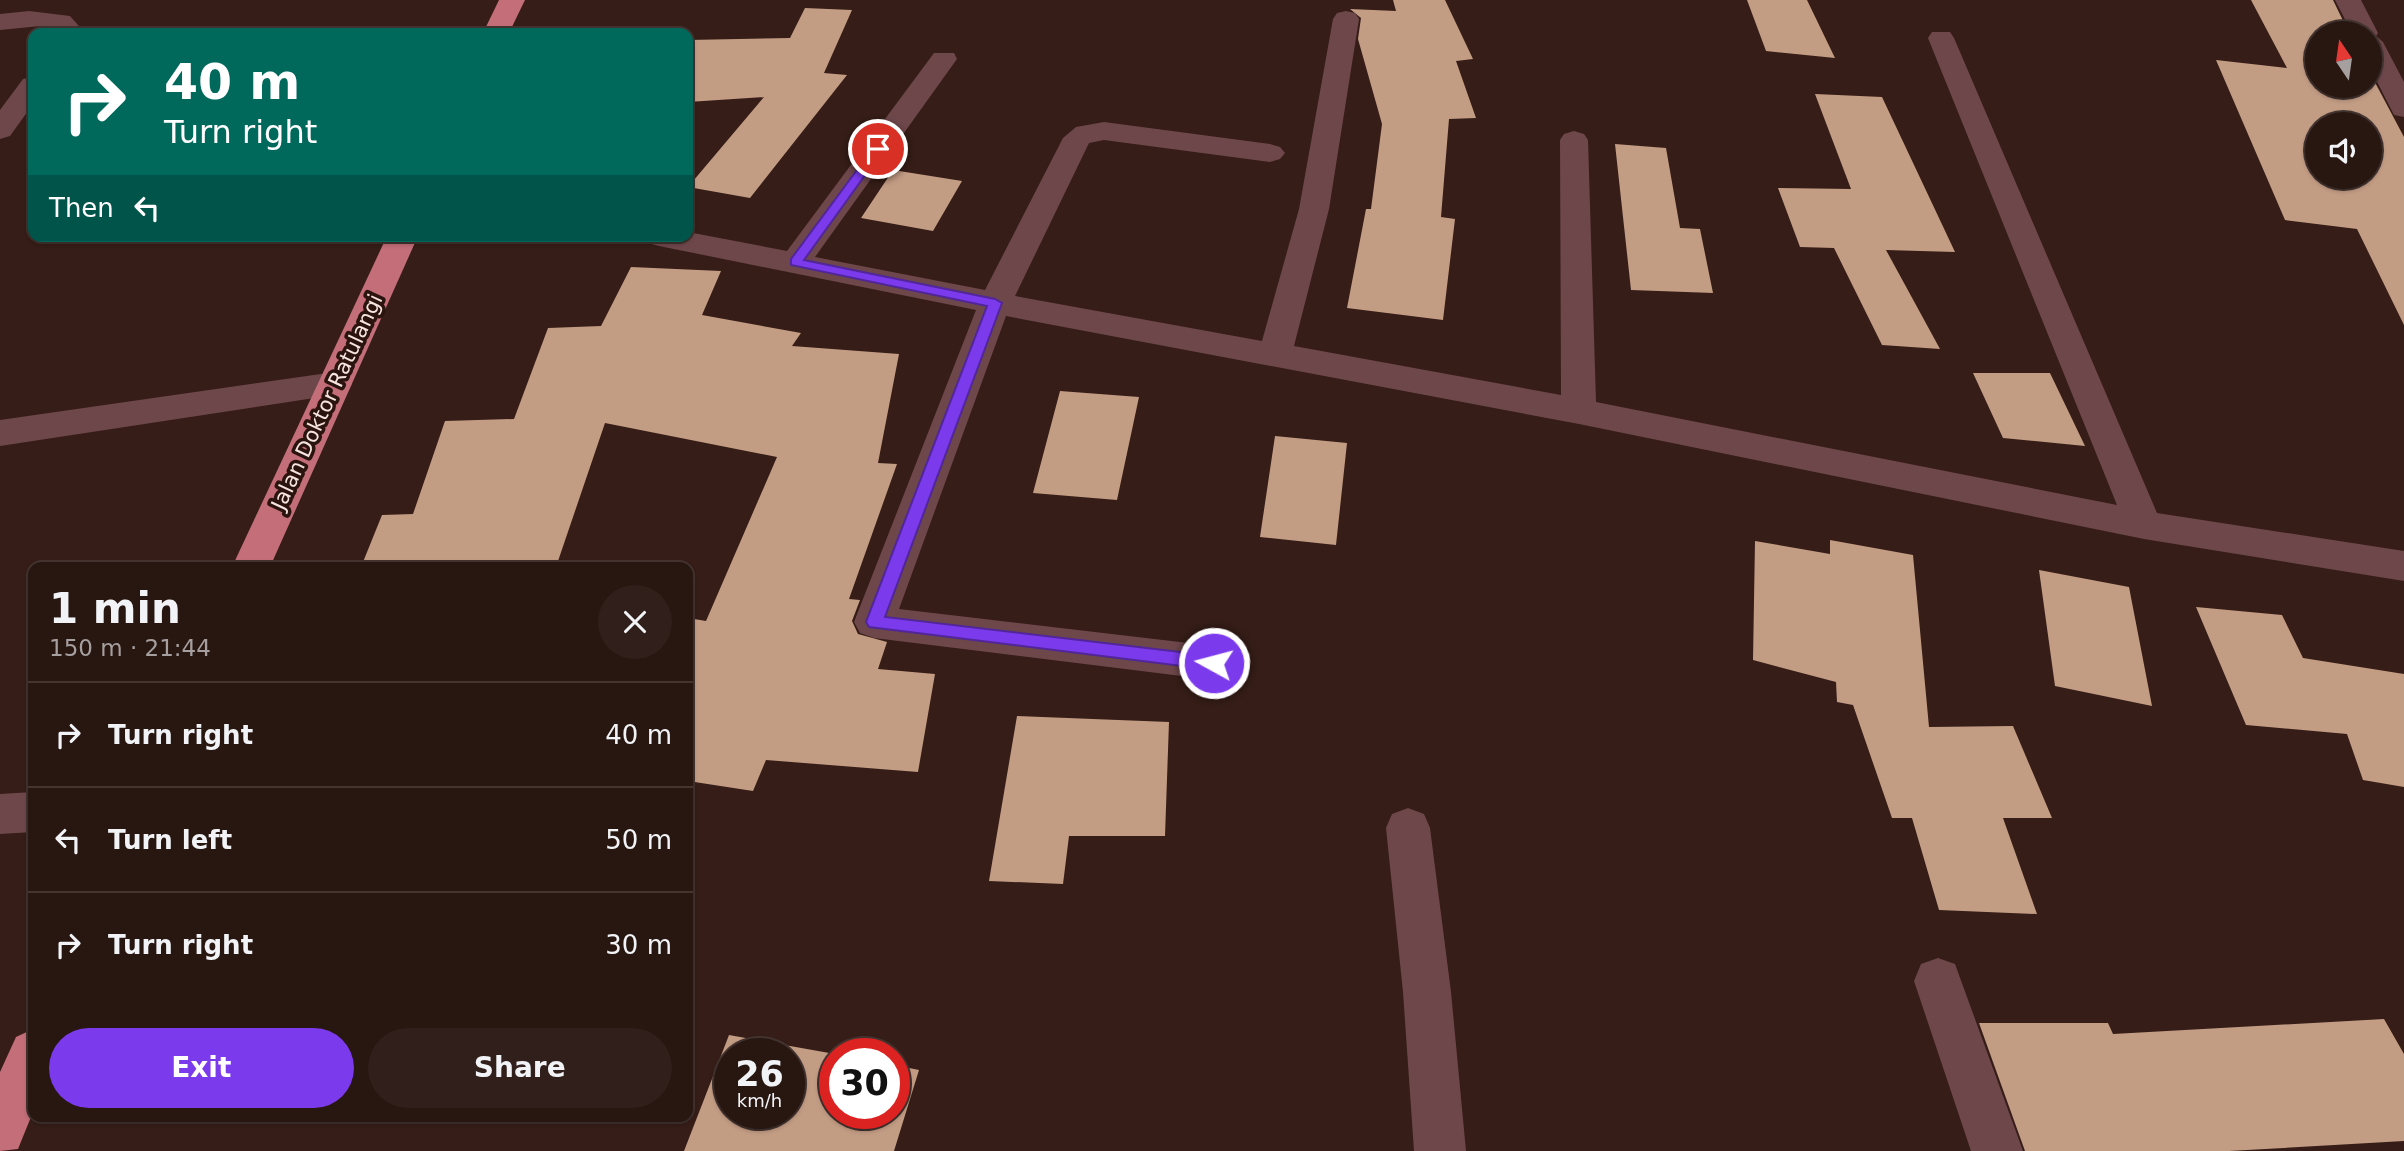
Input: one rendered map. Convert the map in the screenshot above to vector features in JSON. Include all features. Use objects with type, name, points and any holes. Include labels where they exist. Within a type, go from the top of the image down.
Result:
[{"type":"highway","points":[[498,28],[512,0]]},
{"type":"highway","name":"Jalan Doktor Ratulangi","points":[[253,562],[400,242]]},
{"type":"highway","points":[[0,1131],[28,1066]]},
{"type":"street","points":[[2348,0],[2359,21]]},
{"type":"street","points":[[0,22],[66,17]]},
{"type":"street","points":[[1275,354],[1314,209],[1346,19]]},
{"type":"street","points":[[1941,38],[2144,525]]},
{"type":"street","points":[[795,262],[944,59]]},
{"type":"street","points":[[2382,66],[2404,109]]},
{"type":"street","points":[[0,130],[28,92]]},
{"type":"street","points":[[1214,663],[874,622],[995,303],[1077,138],[1086,133],[1104,131],[1270,153]]},
{"type":"street","points":[[1574,140],[1579,411]]},
{"type":"street","points":[[690,242],[995,303],[1579,411],[1813,461],[2144,525],[2404,566]]},
{"type":"street","points":[[0,433],[335,384]]},
{"type":"street","points":[[0,814],[28,812]]},
{"type":"street","points":[[1408,828],[1427,992],[1440,1151]]},
{"type":"street","points":[[1938,981],[1997,1151]]},
{"type":"building","points":[[1393,0],[1445,0],[1473,59],[1456,61],[1476,118],[1449,119],[1441,217],[1455,219],[1443,320],[1347,308],[1366,209],[1371,209],[1382,124],[1358,39],[1361,18],[1350,9],[1396,11]]},
{"type":"building","points":[[1747,0],[1807,0],[1835,58],[1766,51]]},
{"type":"building","points":[[2251,0],[2333,0],[2343,21],[2305,21],[2305,98],[2382,98],[2382,96],[2404,137],[2404,325],[2357,229],[2285,220],[2216,60],[2287,68]]},
{"type":"building","points":[[805,8],[852,10],[824,73],[847,75],[750,198],[693,188],[693,181],[764,97],[693,102],[693,40],[790,38]]},
{"type":"building","points":[[1815,94],[1882,97],[1955,252],[1886,250],[1940,349],[1882,345],[1834,248],[1800,247],[1778,188],[1851,189]]},
{"type":"building","points":[[1615,144],[1666,148],[1680,228],[1700,229],[1713,293],[1631,290]]},
{"type":"building","points":[[893,170],[962,181],[933,231],[861,218]]},
{"type":"building","points":[[631,267],[721,271],[702,315],[801,333],[792,346],[899,354],[878,463],[897,464],[849,599],[860,600],[852,621],[858,634],[887,642],[878,669],[935,674],[918,772],[766,760],[753,791],[693,782],[693,619],[706,621],[777,457],[605,423],[558,562],[363,562],[382,515],[413,514],[445,421],[514,419],[548,328],[601,326]]},
{"type":"building","points":[[1973,373],[2050,373],[2085,446],[2003,438]]},
{"type":"building","points":[[1060,391],[1139,397],[1117,500],[1033,493]]},
{"type":"building","points":[[1275,436],[1347,443],[1336,545],[1260,537]]},
{"type":"building","points":[[1830,540],[1913,555],[1929,727],[2013,726],[2052,818],[2003,818],[2037,914],[1939,910],[1912,818],[1892,818],[1853,705],[1837,702],[1836,682],[1753,660],[1755,541],[1830,554]]},
{"type":"building","points":[[2039,570],[2129,587],[2152,706],[2055,686]]},
{"type":"building","points":[[2196,607],[2282,615],[2303,658],[2404,674],[2404,787],[2363,780],[2347,734],[2246,725]]},
{"type":"building","points":[[1017,716],[1169,722],[1165,836],[1069,836],[1063,884],[989,881]]},
{"type":"building","points":[[2384,1019],[2404,1054],[2404,1141],[2229,1151],[2025,1151],[1979,1023],[2108,1023],[2113,1034]]},
{"type":"building","points":[[805,1049],[819,1051],[819,1129],[901,1129],[894,1151],[684,1151],[714,1074],[714,1129],[805,1129]]},
{"type":"building","points":[[910,1068],[919,1070],[910,1099]]},
{"type":"route","points":[[878,149],[795,262],[995,303],[874,622],[1214,663]]}]
